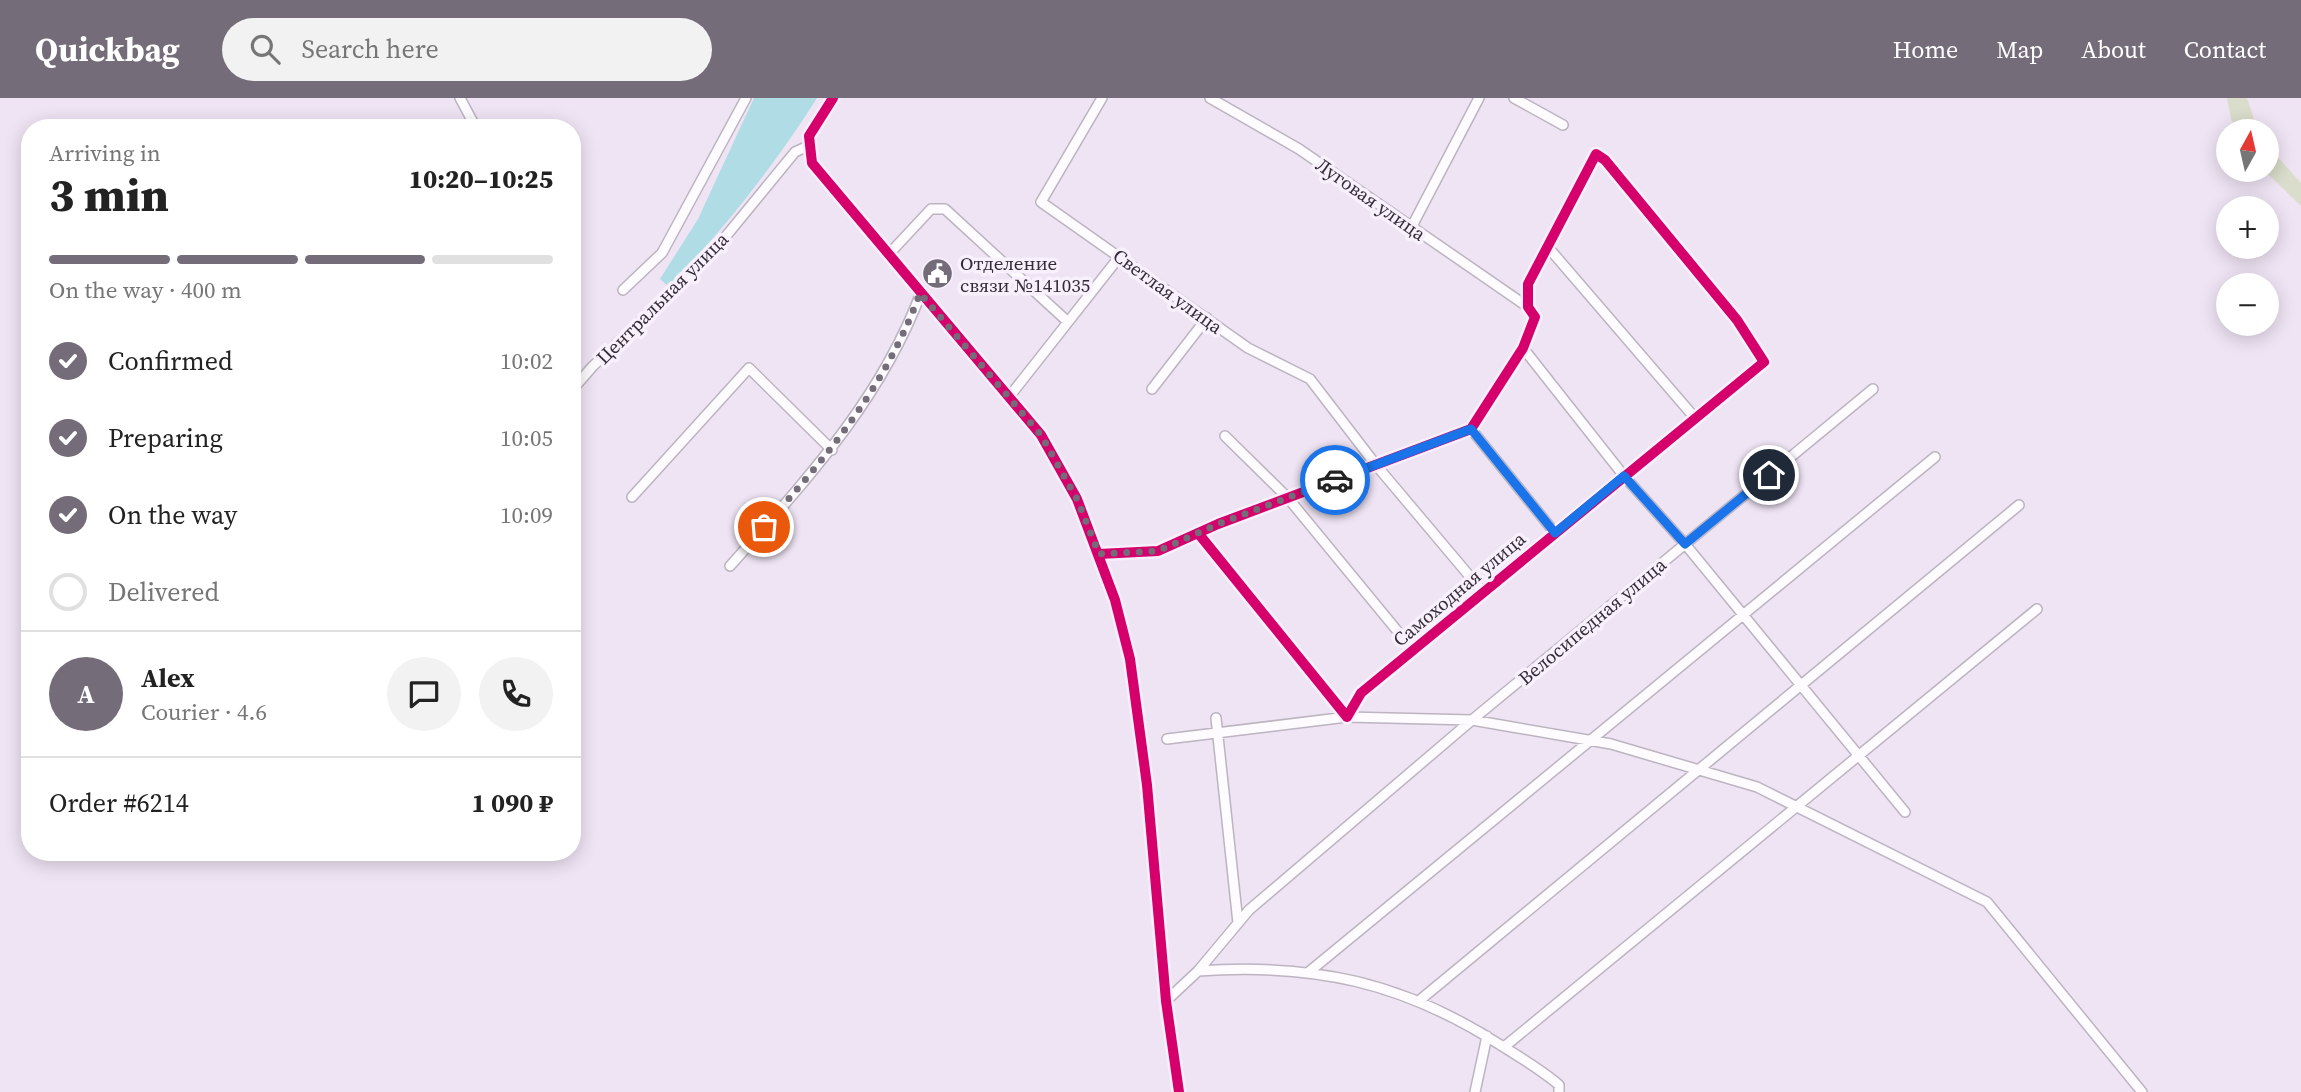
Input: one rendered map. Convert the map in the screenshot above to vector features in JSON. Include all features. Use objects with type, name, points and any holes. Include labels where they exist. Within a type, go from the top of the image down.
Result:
[{"type":"street","points":[[460,98],[471,119]]},
{"type":"street","points":[[623,290],[662,253],[746,98]]},
{"type":"street","points":[[833,98],[812,129],[808,146],[817,172],[1009,397],[1058,462],[1077,499],[1099,554],[1115,600],[1130,659],[1147,785],[1166,1001],[1179,1092]]},
{"type":"street","name":"Светлая улица","points":[[1102,98],[1041,202],[1248,348],[1310,379],[1376,465],[1483,592]]},
{"type":"street","name":"Луговая улица","points":[[1210,98],[1299,149],[1528,307]]},
{"type":"street","points":[[1411,228],[1479,98]]},
{"type":"street","points":[[1514,98],[1563,125]]},
{"type":"street","name":"Центральная улица","points":[[581,380],[708,258],[795,152],[808,146]]},
{"type":"street","name":"Самоходная улица","points":[[1347,717],[1361,693],[1764,362],[1737,320],[1605,160],[1595,154],[1547,246]]},
{"type":"street","points":[[888,255],[931,209],[946,209],[1068,322]]},
{"type":"street","points":[[1099,554],[1158,551],[1198,533],[1471,429],[1523,348],[1535,317],[1528,307],[1528,284],[1547,246],[1695,418]]},
{"type":"street","points":[[1009,397],[1120,256]]},
{"type":"street","points":[[730,566],[832,450],[905,335],[920,293]]},
{"type":"street","points":[[1152,389],[1207,318]]},
{"type":"street","points":[[1523,348],[1624,476],[1685,544],[1905,813]]},
{"type":"street","points":[[632,497],[749,368],[832,450]]},
{"type":"street","name":"Велосипедная улица","points":[[1166,1001],[1198,971],[1249,910],[1472,720],[1873,389]]},
{"type":"street","points":[[1471,429],[1555,533]]},
{"type":"street","points":[[1225,436],[1288,498],[1413,650]]},
{"type":"street","points":[[1310,971],[1935,457]]},
{"type":"street","points":[[1420,1000],[1702,770],[2019,505]]},
{"type":"street","points":[[1198,533],[1347,717]]},
{"type":"street","points":[[1504,1047],[2037,608]]},
{"type":"street","points":[[1167,739],[1347,717],[1472,720],[1592,740],[1757,787],[1987,902],[2142,1092]]},
{"type":"street","points":[[1216,718],[1238,923]]},
{"type":"street","points":[[1198,971],[1310,971],[1349,978],[1420,1000],[1487,1036],[1549,1076],[1559,1085],[1559,1092]]},
{"type":"street","points":[[1475,1092],[1487,1036]]},
{"type":"green space","points":[[2227,98],[2247,98],[2254,119],[2231,119]]},
{"type":"green space","points":[[2279,158],[2301,183],[2301,206],[2276,182],[2279,182]]},
{"type":"water","points":[[754,98],[817,98],[748,196],[669,287],[660,279],[698,219]]},
{"type":"cycle path","points":[[833,98],[809,136],[812,163],[1041,435],[1077,499],[1115,600],[1130,659],[1147,785],[1166,1001],[1179,1092]]},
{"type":"cycle path","points":[[1099,554],[1158,551],[1218,524],[1471,429],[1523,348],[1535,317],[1528,307],[1528,284],[1596,154],[1605,160],[1737,320],[1764,362],[1361,693],[1347,717],[1198,533]]},
{"type":"way so far","points":[[764,527],[845,434],[905,335],[920,293],[1041,435],[1077,499],[1099,554],[1158,551],[1218,524],[1335,480]]},
{"type":"place","name":"Отделение связи №141035","points":[[937,274]]},
{"type":"route","points":[[1335,480],[1471,429],[1555,533],[1624,476],[1685,544],[1769,475]]}]
